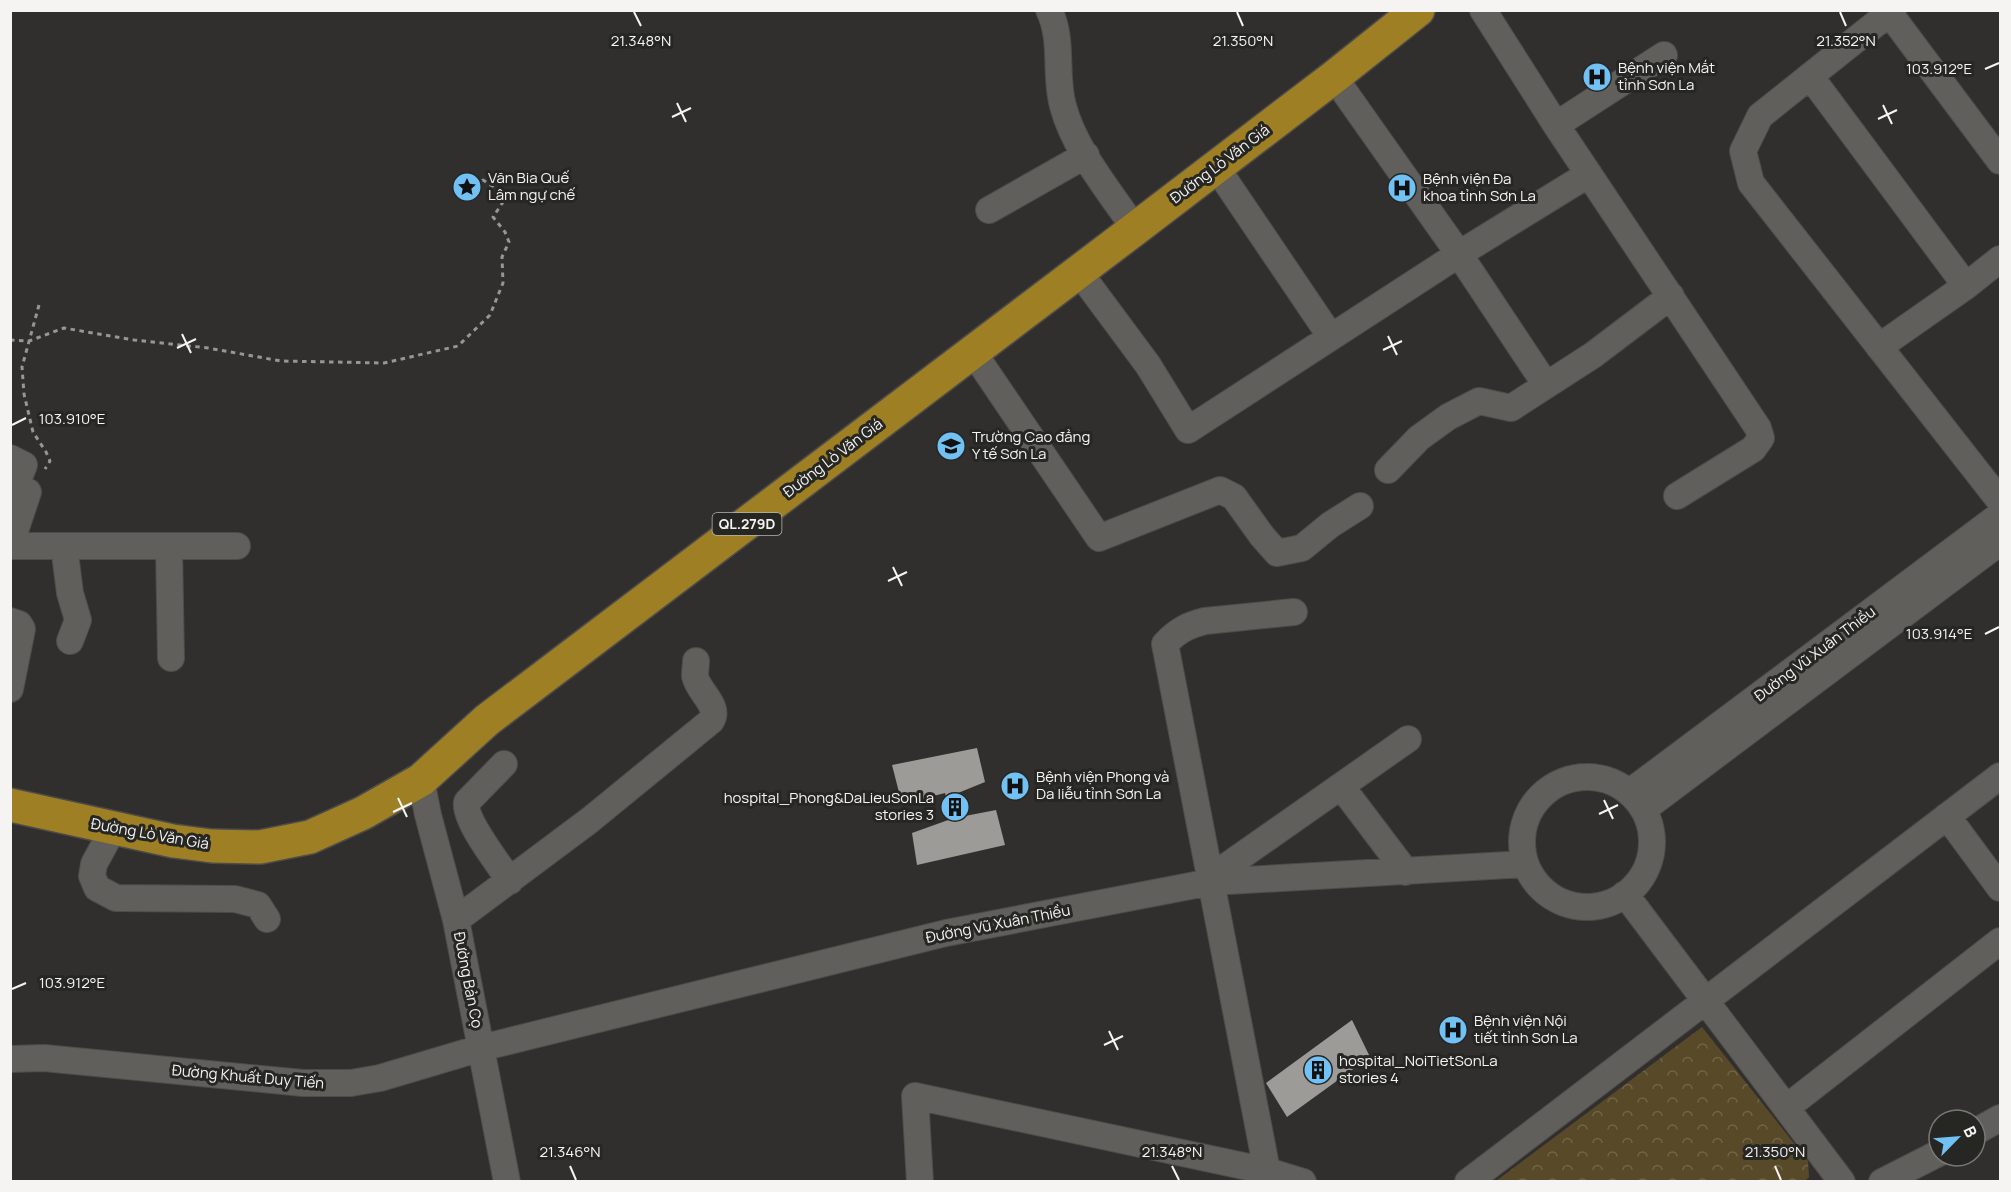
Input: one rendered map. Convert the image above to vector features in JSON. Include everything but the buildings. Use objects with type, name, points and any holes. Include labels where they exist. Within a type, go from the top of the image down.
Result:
[{"type":"highway","name":"Đường Lò Văn Giá","points":[[10,805],[113,829],[183,843],[212,846],[260,847],[310,837],[363,813],[421,780],[487,720],[1216,168],[1418,10]]},
{"type":"street","points":[[1049,10],[1054,20],[1057,36],[1060,92],[1072,132],[1135,229]]},
{"type":"street","points":[[1483,10],[1556,125],[1758,428],[1761,438],[1753,449],[1677,496]]},
{"type":"street","points":[[2001,161],[1890,12],[1760,116],[1743,151],[1751,183],[2001,501]]},
{"type":"street","points":[[1556,125],[1664,55]]},
{"type":"street","points":[[1810,76],[1966,286]]},
{"type":"street","points":[[1334,77],[1459,254],[1546,385]]},
{"type":"street","points":[[989,210],[1086,155]]},
{"type":"street","points":[[1216,168],[1331,337]]},
{"type":"street","points":[[1078,272],[1148,365],[1188,430],[1459,254],[1589,174]]},
{"type":"street","points":[[1880,347],[2001,259]]},
{"type":"street","points":[[1388,470],[1419,438],[1448,417],[1479,402],[1511,408],[1593,355],[1671,296]]},
{"type":"street","points":[[973,352],[1099,538],[1220,490],[1234,497],[1277,553],[1302,548],[1330,525],[1360,506]]},
{"type":"street","points":[[10,537],[13,537],[28,492],[15,488],[15,470]]},
{"type":"street","name":"Đường Vũ Xuân Thiều","points":[[1637,801],[2001,515]]},
{"type":"street","name":"Đường Vũ Xuân Thiều","points":[[1637,801],[2001,542]]},
{"type":"street","points":[[10,546],[237,546]]},
{"type":"street","points":[[64,546],[70,593],[78,616],[70,641]]},
{"type":"street","points":[[169,547],[171,658]]},
{"type":"street","points":[[1266,1176],[1165,644],[1173,635],[1191,625],[1205,621],[1294,612]]},
{"type":"street","points":[[10,621],[19,624],[22,629],[10,689]]},
{"type":"street","points":[[456,920],[590,820],[711,721],[714,710],[698,684],[695,675],[696,661]]},
{"type":"street","points":[[1211,882],[1227,866],[1408,739]]},
{"type":"street","points":[[504,764],[470,799],[466,808],[473,824],[510,881]]},
{"type":"street","points":[[1591,776],[1612,781],[1637,801],[1652,829],[1652,851],[1646,872],[1633,889],[1615,901],[1594,907],[1573,906],[1552,898],[1536,883],[1525,864],[1521,843],[1524,822],[1534,802],[1550,787],[1569,778],[1591,776]]},
{"type":"street","points":[[1468,1182],[2001,776]]},
{"type":"street","name":"Đường Bản Cọ","points":[[421,780],[456,920],[507,1182]]},
{"type":"street","points":[[1341,786],[1406,872]]},
{"type":"street","points":[[1947,816],[2001,888]]},
{"type":"street","points":[[113,829],[94,864],[92,876],[98,888],[106,893],[116,898],[236,899],[258,905],[267,919]]},
{"type":"street","name":"Đường Vũ Xuân Thiều","points":[[481,1048],[946,933],[1211,882],[1525,864]]},
{"type":"street","points":[[1625,894],[1842,1182]]},
{"type":"street","points":[[1786,1107],[2001,941]]},
{"type":"street","name":"Đường Khuất Duy Tiến","points":[[10,1059],[44,1058],[329,1084],[380,1078],[481,1048]]},
{"type":"street","points":[[920,1182],[915,1096],[1266,1176],[1303,1182]]},
{"type":"street","points":[[1987,1126],[2001,1118]]},
{"type":"street","points":[[1882,1182],[1927,1159]]},
{"type":"path","points":[[10,340],[29,341],[64,328],[134,340],[208,348],[281,361],[384,363],[458,345],[490,315],[503,283],[502,257],[509,242],[506,232],[493,217],[507,196],[483,180],[478,185]]},
{"type":"path","points":[[15,470],[34,485],[50,461],[33,432],[24,394],[22,367],[39,305]]},
{"type":"green space","points":[[1702,1027],[1808,1161],[1809,1177],[1805,1181],[1496,1181]]},
{"type":"place","name":"Bệnh viện Mắt tỉnh Sơn La","points":[[1597,77]]},
{"type":"place","name":"Văn Bia Quế Lâm ngự chế","points":[[467,187]]},
{"type":"place","name":"Bệnh viện Đa khoa tỉnh Sơn La","points":[[1402,188]]},
{"type":"place","name":"Trường Cao đẳng Y tế Sơn La","points":[[951,446]]},
{"type":"place","name":"Bệnh viện Phong và Da liễu tỉnh Sơn La","points":[[1015,786]]},
{"type":"place","name":"hospital_Phong&DaLieuSonLa stories 3","points":[[955,807]]},
{"type":"place","name":"Bệnh viện Nội tiết tỉnh Sơn La","points":[[1453,1030]]},
{"type":"place","name":"hospital_NoiTietSonLa stories 4","points":[[1318,1070]]}]
